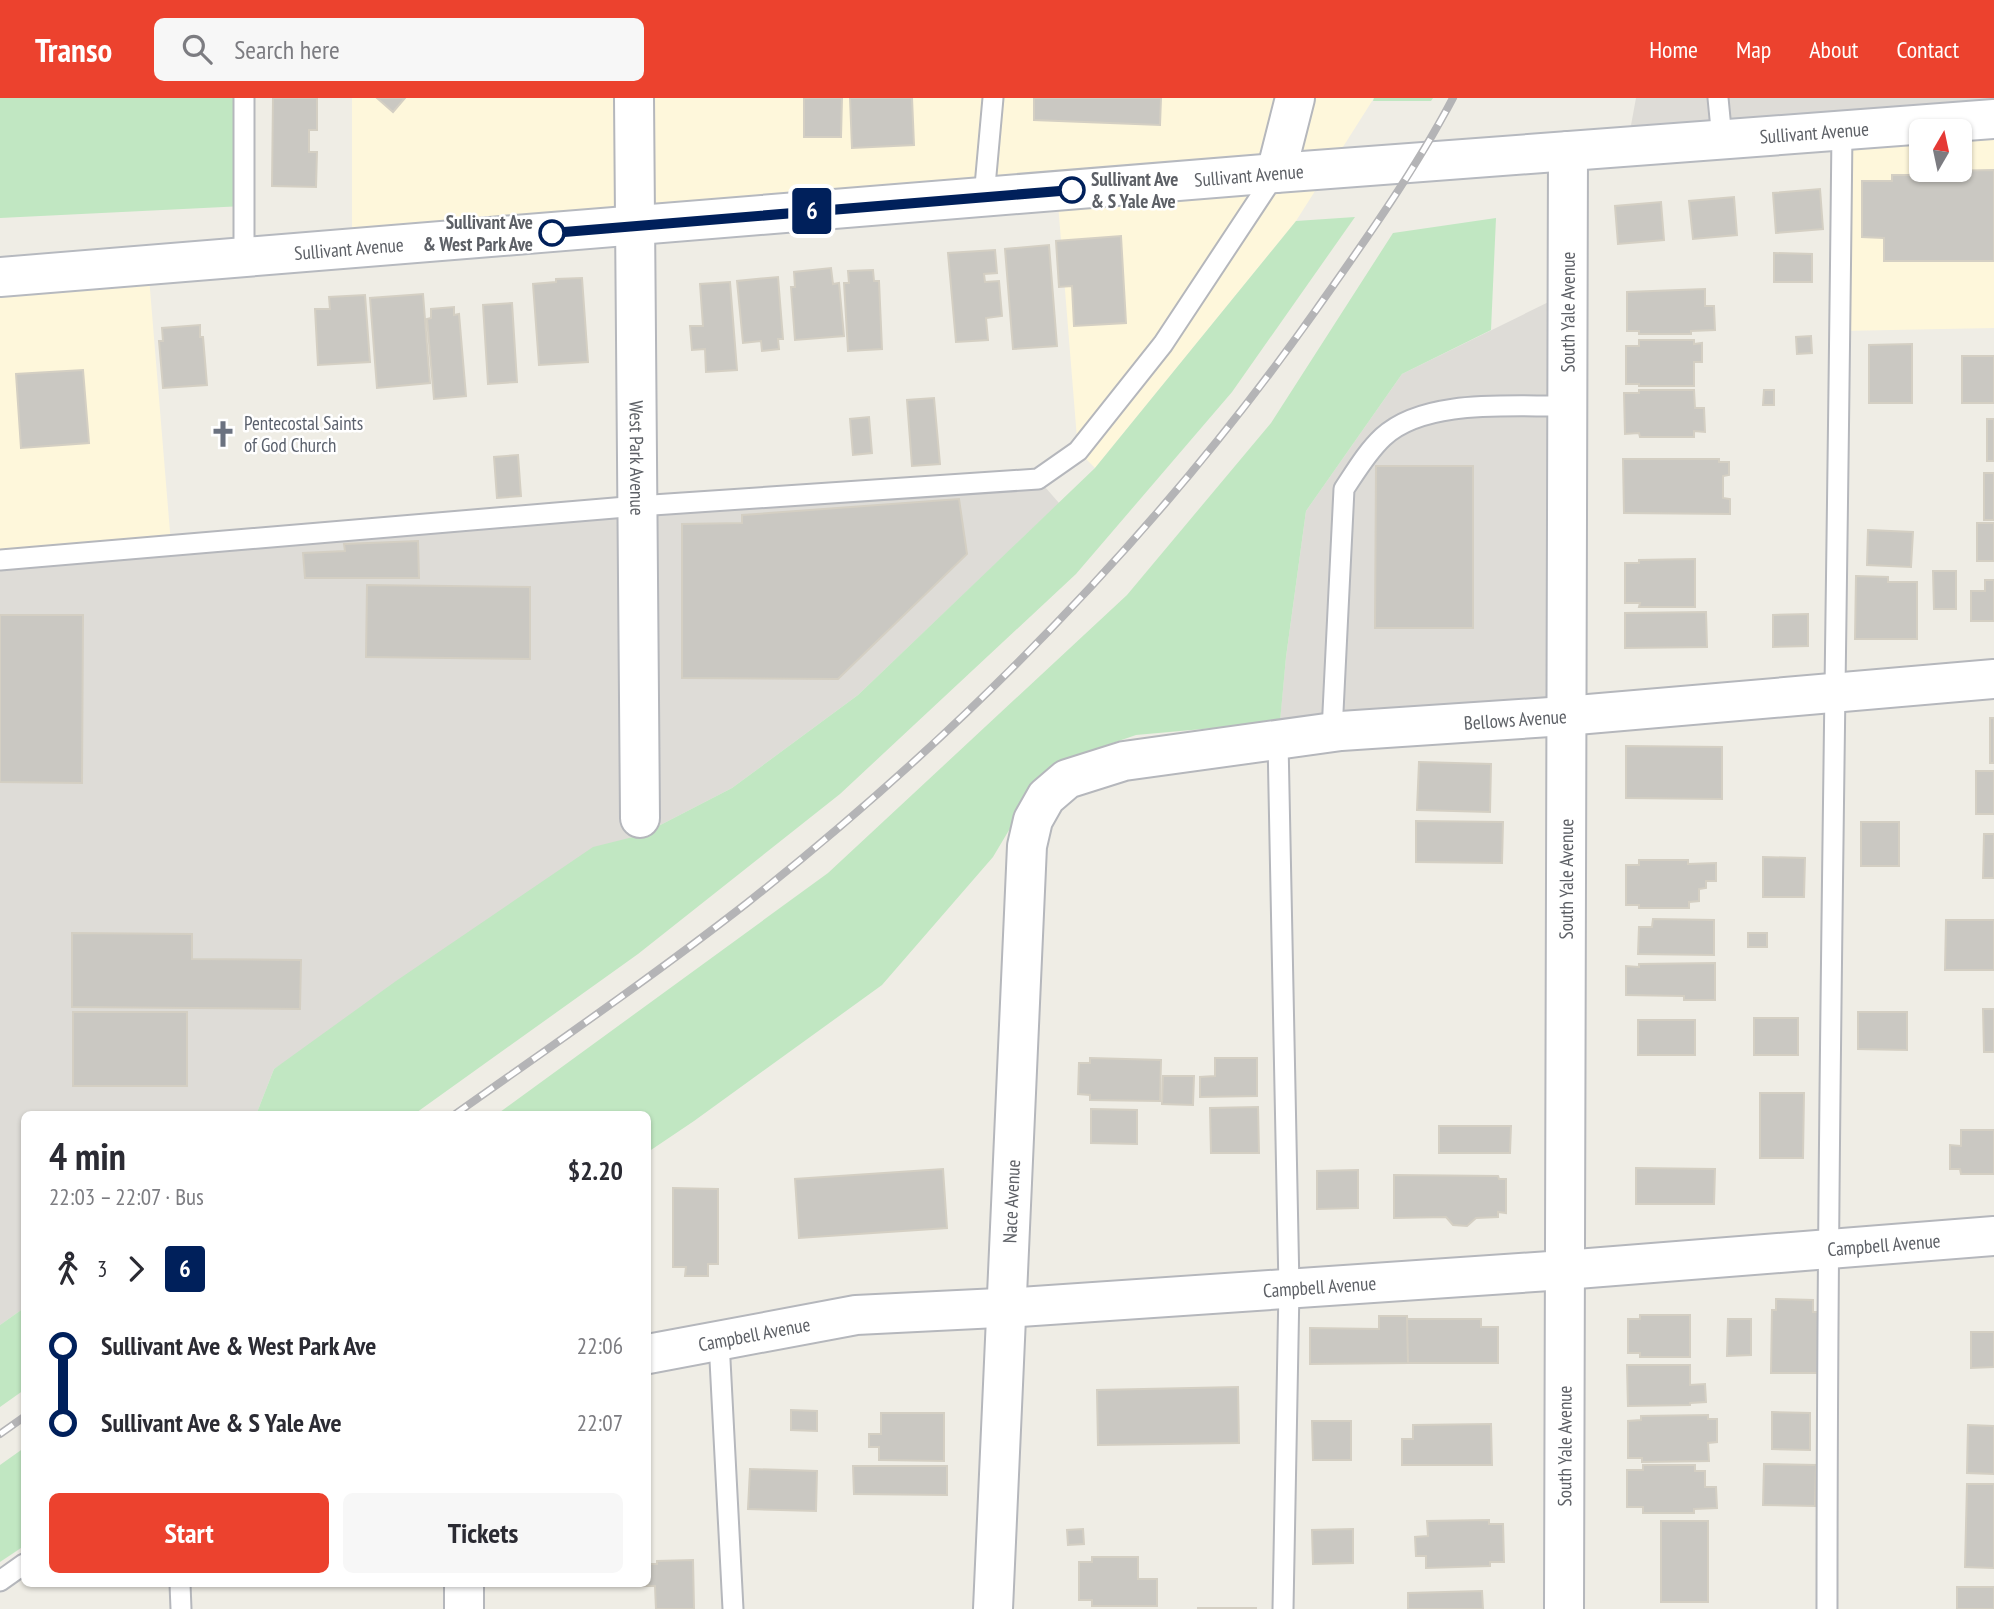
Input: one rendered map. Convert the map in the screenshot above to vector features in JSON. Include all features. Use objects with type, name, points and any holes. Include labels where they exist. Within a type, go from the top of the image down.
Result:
[{"type":"street","name":"West Park Avenue","points":[[634,98],[640,818]]},
{"type":"street","points":[[1276,173],[1295,98]]},
{"type":"street","name":"Sullivant Avenue","points":[[0,276],[1276,173],[1994,119]]},
{"type":"street","name":"South Yale Avenue","points":[[1564,1609],[1568,151]]},
{"type":"street","name":"Bellows Avenue","points":[[1046,797],[1067,779],[1124,761],[1332,732],[1565,716],[1994,679]]},
{"type":"street","name":"Nace Avenue","points":[[993,1609],[1027,846],[1033,820],[1046,797]]},
{"type":"street","name":"Campbell Avenue","points":[[651,1353],[856,1315],[1564,1270],[1994,1236]]},
{"type":"street","points":[[464,1587],[464,1609]]},
{"type":"lane","points":[[244,98],[244,257]]},
{"type":"lane","points":[[984,197],[993,98]]},
{"type":"lane","points":[[1718,98],[1722,139]]},
{"type":"lane","points":[[1827,1609],[1827,1249],[1837,693],[1842,130]]},
{"type":"lane","points":[[0,560],[638,506],[1038,480],[1078,451],[1163,344],[1276,173]]},
{"type":"lane","points":[[1332,732],[1344,489],[1364,458],[1385,435],[1413,419],[1445,408],[1567,406]]},
{"type":"lane","points":[[1278,741],[1289,1288],[1283,1609]]},
{"type":"lane","points":[[719,1341],[733,1609]]},
{"type":"lane","points":[[0,1581],[21,1566]]},
{"type":"lane","points":[[180,1587],[181,1609]]},
{"type":"shaded area","points":[[352,98],[1374,98],[1296,221],[1095,468],[1078,451],[1057,191],[352,249]]},
{"type":"shaded area","points":[[1636,98],[1994,98],[1994,119],[1909,119],[1909,125],[1627,147]]},
{"type":"shaded area","points":[[1994,119],[1994,328],[1840,331],[1842,130],[1909,125],[1909,182],[1972,182],[1972,121]]},
{"type":"shaded area","points":[[148,265],[171,544],[0,560],[0,277]]},
{"type":"shaded area","points":[[1567,293],[1565,716],[1278,741],[1286,657],[1306,511],[1402,374]]},
{"type":"shaded area","points":[[1038,479],[1059,503],[858,695],[732,788],[641,835],[274,1069],[258,1111],[21,1111],[21,1310],[0,1325],[0,560]]},
{"type":"green space","points":[[0,98],[244,98],[244,206],[0,218]]},
{"type":"green space","points":[[1374,98],[1433,98],[1431,101],[1373,101]]},
{"type":"green space","points":[[1355,217],[1232,392],[1076,574],[840,794],[638,954],[419,1111],[258,1111],[274,1069],[396,981],[593,847],[641,835],[732,788],[858,695],[1095,468],[1296,221]]},
{"type":"green space","points":[[1496,218],[1491,330],[1402,374],[1306,511],[1280,722],[1136,735],[1069,758],[1031,793],[993,857],[882,985],[651,1150],[651,1111],[501,1111],[828,873],[1127,595],[1271,423],[1393,233]]},
{"type":"green space","points":[[21,1310],[21,1392],[0,1407],[0,1325]]},
{"type":"green space","points":[[21,1450],[21,1548],[0,1562],[0,1465]]},
{"type":"building","points":[[273,98],[317,98],[317,130],[309,130],[309,152],[317,152],[316,187],[272,186]]},
{"type":"building","points":[[377,98],[405,98],[393,112]]},
{"type":"building","points":[[804,98],[842,98],[841,137],[804,137]]},
{"type":"building","points":[[850,98],[912,98],[914,145],[852,148]]},
{"type":"building","points":[[1034,98],[1161,98],[1160,125],[1034,120]]},
{"type":"building","points":[[1972,170],[1994,170],[1994,261],[1884,261],[1884,238],[1862,237],[1862,181],[1892,181],[1892,175],[1909,175],[1909,182],[1972,182]]},
{"type":"building","points":[[1820,189],[1823,229],[1776,233],[1773,193]]},
{"type":"building","points":[[1734,197],[1737,235],[1693,239],[1689,201]]},
{"type":"building","points":[[1661,202],[1664,240],[1618,244],[1615,206]]},
{"type":"building","points":[[1121,236],[1126,323],[1074,326],[1072,286],[1059,287],[1056,241]]},
{"type":"building","points":[[1049,245],[1057,346],[1013,349],[1005,249]]},
{"type":"building","points":[[995,250],[997,273],[984,274],[985,282],[999,281],[1002,316],[986,318],[988,340],[956,342],[948,253]]},
{"type":"building","points":[[1774,253],[1812,254],[1812,282],[1774,282]]},
{"type":"building","points":[[831,268],[833,284],[839,283],[844,336],[795,340],[791,287],[795,287],[794,272]]},
{"type":"building","points":[[873,270],[874,281],[879,281],[882,349],[848,351],[844,283],[849,283],[848,271]]},
{"type":"building","points":[[778,277],[783,339],[778,339],[779,349],[762,351],[761,341],[743,343],[737,281]]},
{"type":"building","points":[[582,278],[588,362],[539,365],[533,284],[556,282],[556,279]]},
{"type":"building","points":[[730,282],[737,370],[706,372],[705,349],[692,350],[690,326],[703,326],[700,284]]},
{"type":"building","points":[[1705,289],[1705,306],[1714,306],[1715,330],[1691,331],[1691,334],[1639,334],[1639,331],[1627,331],[1627,292]]},
{"type":"building","points":[[423,294],[430,383],[377,388],[370,298]]},
{"type":"building","points":[[365,295],[370,362],[318,365],[315,309],[330,309],[329,297]]},
{"type":"building","points":[[512,303],[517,382],[488,384],[483,305]]},
{"type":"building","points":[[454,307],[454,315],[459,314],[466,396],[434,399],[427,319],[431,318],[431,309]]},
{"type":"building","points":[[200,325],[207,385],[163,388],[159,341],[163,341],[162,328]]},
{"type":"building","points":[[1811,336],[1812,353],[1797,354],[1796,337]]},
{"type":"building","points":[[1639,340],[1694,340],[1694,344],[1702,343],[1702,362],[1694,362],[1694,386],[1626,384],[1626,346],[1639,346]]},
{"type":"building","points":[[1912,344],[1912,403],[1869,403],[1869,345]]},
{"type":"building","points":[[1962,356],[1994,356],[1994,403],[1962,403]]},
{"type":"building","points":[[83,370],[89,443],[21,448],[16,374]]},
{"type":"building","points":[[1639,390],[1694,390],[1695,408],[1704,408],[1705,432],[1694,431],[1694,437],[1640,437],[1639,433],[1625,434],[1624,393],[1639,393]]},
{"type":"building","points":[[1764,390],[1774,390],[1774,405],[1763,405]]},
{"type":"building","points":[[934,398],[940,464],[912,466],[907,400]]},
{"type":"building","points":[[869,417],[872,453],[853,455],[850,419]]},
{"type":"building","points":[[1987,419],[1994,419],[1994,461],[1987,461]]},
{"type":"building","points":[[518,455],[521,496],[497,498],[494,457]]},
{"type":"building","points":[[1623,459],[1719,459],[1719,462],[1729,462],[1729,475],[1723,476],[1723,498],[1730,499],[1730,514],[1624,513]]},
{"type":"building","points":[[1376,466],[1473,466],[1473,628],[1375,628]]},
{"type":"building","points":[[1984,473],[1994,473],[1994,520],[1984,520]]},
{"type":"building","points":[[959,499],[967,554],[838,679],[682,678],[682,524],[742,523],[742,515]]},
{"type":"building","points":[[1977,523],[1994,523],[1994,561],[1977,561]]},
{"type":"building","points":[[1868,530],[1913,532],[1911,567],[1867,565]]},
{"type":"building","points":[[418,541],[419,578],[305,578],[303,553],[345,551],[344,544]]},
{"type":"building","points":[[1695,559],[1695,607],[1639,607],[1640,603],[1625,603],[1625,563],[1639,563],[1639,560]]},
{"type":"building","points":[[1933,571],[1956,571],[1956,609],[1934,609]]},
{"type":"building","points":[[1856,576],[1888,577],[1888,582],[1917,582],[1917,639],[1855,639]]},
{"type":"building","points":[[1985,580],[1994,580],[1994,621],[1971,621],[1971,591],[1985,591]]},
{"type":"building","points":[[367,585],[530,587],[530,659],[366,657]]},
{"type":"building","points":[[1706,612],[1707,647],[1625,648],[1625,613]]},
{"type":"building","points":[[1808,614],[1808,646],[1773,647],[1773,615]]},
{"type":"building","points":[[0,615],[83,615],[82,783],[0,782]]},
{"type":"building","points":[[1990,718],[1994,718],[1994,763],[1990,763]]},
{"type":"building","points":[[1626,746],[1722,747],[1722,799],[1626,798]]},
{"type":"building","points":[[1419,762],[1491,764],[1490,812],[1417,810]]},
{"type":"building","points":[[1976,771],[1994,771],[1994,814],[1976,814]]},
{"type":"building","points":[[1416,821],[1503,822],[1502,863],[1416,862]]},
{"type":"building","points":[[1861,822],[1899,822],[1899,866],[1861,866]]},
{"type":"building","points":[[1984,834],[1994,834],[1994,878],[1983,878]]},
{"type":"building","points":[[1763,857],[1805,858],[1804,897],[1763,897]]},
{"type":"building","points":[[1639,860],[1716,863],[1716,881],[1706,881],[1706,888],[1699,889],[1699,901],[1689,902],[1689,908],[1639,908],[1639,905],[1626,905],[1626,865],[1639,865]]},
{"type":"building","points":[[1653,919],[1714,920],[1714,955],[1638,954],[1639,927],[1652,927]]},
{"type":"building","points":[[1946,920],[1994,920],[1994,970],[1945,970]]},
{"type":"building","points":[[72,933],[192,934],[192,959],[301,960],[300,1009],[72,1007]]},
{"type":"building","points":[[1748,933],[1767,933],[1767,947],[1748,947]]},
{"type":"building","points":[[1715,963],[1715,1000],[1684,1000],[1684,996],[1626,995],[1626,966]]},
{"type":"building","points":[[1983,1009],[1994,1009],[1994,1052],[1984,1052]]},
{"type":"building","points":[[73,1012],[187,1012],[187,1086],[73,1086]]},
{"type":"building","points":[[1858,1012],[1907,1012],[1907,1050],[1858,1049]]},
{"type":"building","points":[[1754,1018],[1798,1018],[1798,1055],[1754,1055]]},
{"type":"building","points":[[1638,1020],[1695,1020],[1695,1055],[1638,1055]]},
{"type":"building","points":[[1090,1058],[1161,1060],[1160,1101],[1090,1100],[1090,1095],[1078,1094],[1079,1063],[1090,1063]]},
{"type":"building","points":[[1215,1058],[1257,1058],[1257,1096],[1200,1097],[1200,1077],[1215,1076]]},
{"type":"building","points":[[1163,1076],[1194,1076],[1193,1105],[1162,1104]]},
{"type":"building","points":[[1760,1093],[1804,1093],[1803,1158],[1760,1158]]},
{"type":"building","points":[[1258,1107],[1259,1153],[1211,1153],[1210,1108]]},
{"type":"building","points":[[1091,1109],[1137,1110],[1137,1144],[1091,1143]]},
{"type":"building","points":[[1439,1126],[1511,1126],[1510,1153],[1439,1153]]},
{"type":"building","points":[[1961,1130],[1994,1130],[1994,1174],[1961,1174],[1960,1169],[1950,1169],[1950,1145],[1961,1146]]},
{"type":"building","points":[[1636,1168],[1715,1169],[1714,1204],[1636,1204]]},
{"type":"building","points":[[943,1169],[947,1228],[799,1238],[795,1179]]},
{"type":"building","points":[[1358,1170],[1358,1208],[1317,1209],[1317,1171]]},
{"type":"building","points":[[1394,1175],[1498,1176],[1499,1179],[1506,1179],[1506,1213],[1498,1212],[1498,1217],[1476,1218],[1467,1226],[1453,1225],[1446,1217],[1394,1218]]},
{"type":"building","points":[[673,1188],[718,1189],[718,1264],[708,1264],[708,1276],[685,1276],[686,1267],[673,1267]]},
{"type":"building","points":[[1776,1299],[1813,1300],[1813,1312],[1819,1312],[1818,1373],[1771,1373],[1772,1310],[1776,1310]]},
{"type":"building","points":[[1640,1315],[1690,1315],[1690,1357],[1640,1357],[1640,1353],[1628,1353],[1628,1319],[1640,1319]]},
{"type":"building","points":[[1379,1316],[1407,1316],[1408,1363],[1310,1364],[1310,1328],[1379,1329]]},
{"type":"building","points":[[1407,1319],[1481,1319],[1481,1327],[1498,1327],[1498,1363],[1408,1363]]},
{"type":"building","points":[[1728,1319],[1751,1319],[1751,1355],[1727,1356]]},
{"type":"building","points":[[1971,1332],[1994,1332],[1994,1367],[1971,1368]]},
{"type":"building","points":[[1627,1365],[1690,1365],[1690,1385],[1705,1384],[1706,1402],[1690,1405],[1628,1406]]},
{"type":"building","points":[[1238,1387],[1239,1443],[1098,1445],[1097,1390]]},
{"type":"building","points":[[791,1410],[817,1411],[817,1431],[791,1430]]},
{"type":"building","points":[[1772,1412],[1810,1413],[1810,1450],[1772,1449]]},
{"type":"building","points":[[881,1413],[944,1413],[944,1461],[879,1460],[879,1447],[869,1447],[869,1434],[881,1434]]},
{"type":"building","points":[[1708,1415],[1708,1419],[1717,1419],[1717,1442],[1708,1443],[1709,1461],[1642,1462],[1642,1458],[1628,1458],[1628,1421],[1641,1420],[1641,1416]]},
{"type":"building","points":[[1312,1421],[1351,1421],[1351,1460],[1313,1460]]},
{"type":"building","points":[[1491,1424],[1492,1465],[1402,1465],[1402,1439],[1413,1439],[1413,1425]]},
{"type":"building","points":[[1968,1425],[1994,1426],[1994,1474],[1967,1473]]},
{"type":"building","points":[[1764,1464],[1816,1465],[1815,1506],[1763,1505]]},
{"type":"building","points":[[1643,1465],[1695,1465],[1695,1471],[1705,1471],[1705,1487],[1716,1487],[1717,1508],[1694,1509],[1694,1513],[1643,1513],[1643,1507],[1627,1507],[1627,1470],[1643,1470]]},
{"type":"building","points":[[853,1466],[947,1466],[947,1495],[854,1494]]},
{"type":"building","points":[[750,1469],[817,1471],[816,1511],[748,1509]]},
{"type":"building","points":[[1967,1484],[1994,1484],[1994,1568],[1965,1567]]},
{"type":"building","points":[[1489,1520],[1489,1524],[1503,1524],[1504,1562],[1490,1562],[1490,1566],[1426,1568],[1426,1556],[1416,1556],[1415,1537],[1428,1536],[1427,1521]]},
{"type":"building","points":[[1661,1521],[1708,1521],[1708,1602],[1661,1602]]},
{"type":"building","points":[[1083,1529],[1084,1544],[1068,1545],[1067,1530]]},
{"type":"building","points":[[1353,1529],[1353,1563],[1313,1564],[1312,1530]]},
{"type":"building","points":[[1092,1557],[1138,1557],[1138,1579],[1157,1579],[1157,1606],[1092,1606],[1092,1600],[1079,1600],[1079,1562],[1092,1562]]},
{"type":"building","points":[[693,1560],[694,1609],[656,1609],[655,1586],[651,1586],[651,1564],[657,1564],[657,1561]]},
{"type":"building","points":[[1957,1587],[1994,1587],[1994,1609],[1957,1609]]},
{"type":"building","points":[[1482,1591],[1483,1609],[1408,1609],[1408,1593]]},
{"type":"building","points":[[1256,1608],[1256,1609],[1198,1609]]},
{"type":"railway","points":[[460,1111],[639,984],[747,903],[827,838],[980,700],[1053,627],[1190,474],[1255,393],[1388,206],[1453,98]]},
{"type":"railway","points":[[0,1434],[21,1419]]},
{"type":"bus line","name":"6","points":[[552,233],[1072,190]]},
{"type":"place","name":"Sullivant Ave & S Yale Ave","points":[[1072,190]]},
{"type":"place","name":"Sullivant Ave & West Park Ave","points":[[552,233]]},
{"type":"place","name":"Pentecostal Saints of God Church","points":[[223,434]]}]
